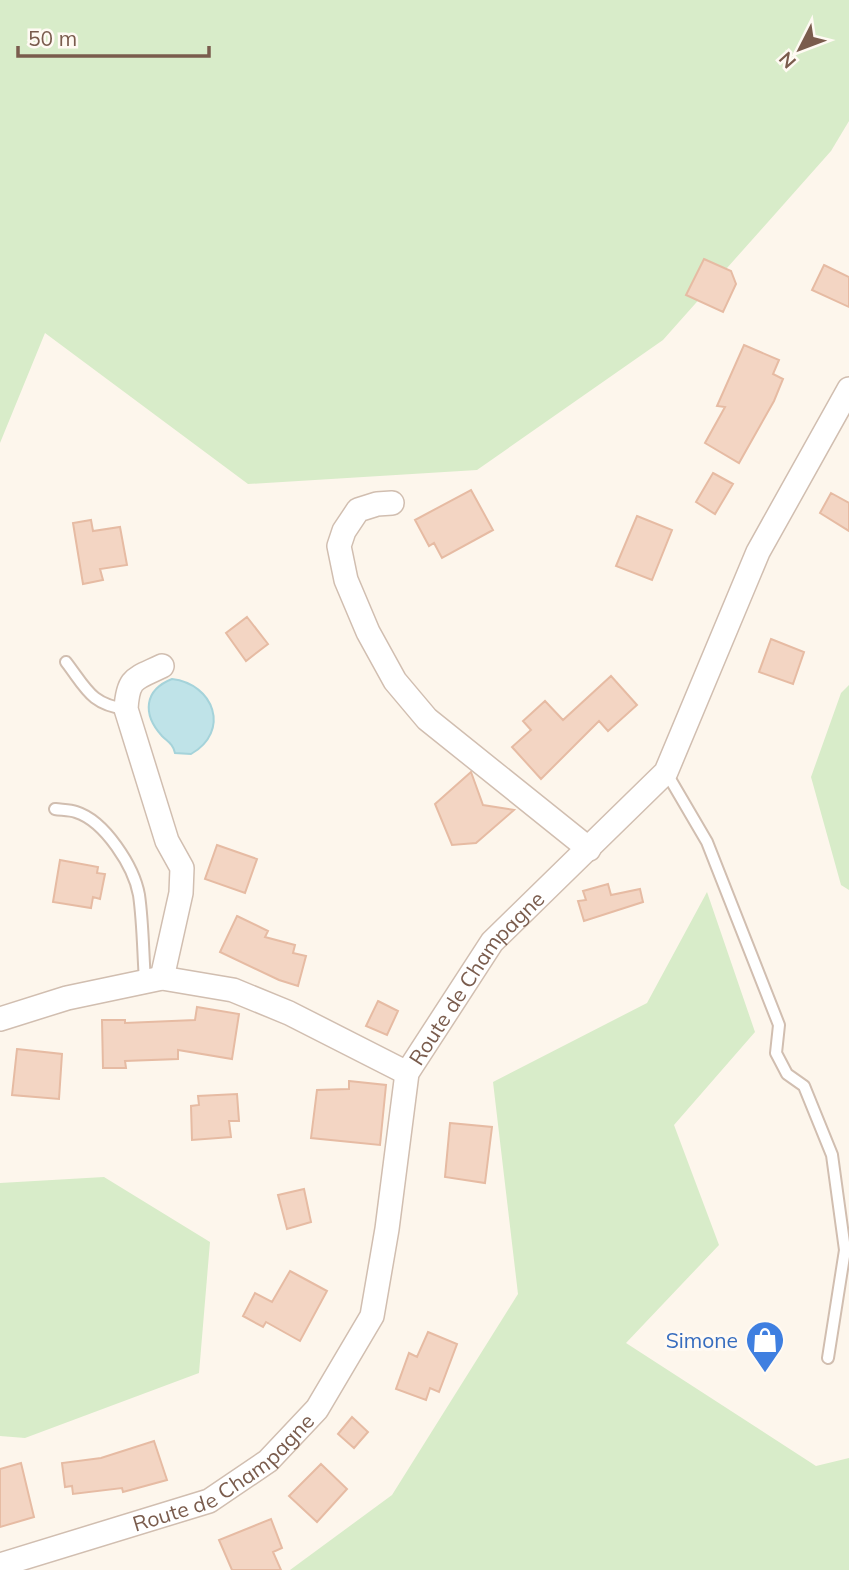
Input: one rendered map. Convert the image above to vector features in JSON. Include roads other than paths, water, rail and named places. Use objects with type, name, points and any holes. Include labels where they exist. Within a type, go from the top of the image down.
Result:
[{"type":"street","name":"Route de Champagne","points":[[0,1565],[209,1501],[268,1461],[317,1409],[372,1317],[387,1229],[407,1073],[492,942],[666,772],[758,552],[849,389]]},
{"type":"street","points":[[392,503],[358,510],[344,531],[340,546],[346,580],[368,632],[395,681],[427,719],[589,849]]},
{"type":"street","points":[[154,980],[181,893],[182,868],[167,841],[126,709],[127,690],[134,680],[162,666]]},
{"type":"street","points":[[0,1019],[67,998],[154,980],[233,990],[289,1013],[407,1073]]},
{"type":"lane","points":[[66,662],[96,700],[107,707],[126,709]]},
{"type":"lane","points":[[666,772],[706,842],[779,1025],[776,1053],[788,1074],[804,1086],[832,1155],[845,1250],[828,1359]]},
{"type":"lane","points":[[55,809],[76,812],[89,818],[108,836],[128,866],[138,893],[154,980]]},
{"type":"water","points":[[172,679],[187,683],[198,690],[207,699],[212,710],[214,721],[211,733],[191,754],[175,753],[172,745],[162,736],[151,719],[151,696],[156,689]]},
{"type":"place","name":"Simone","points":[[765,1374]]}]
